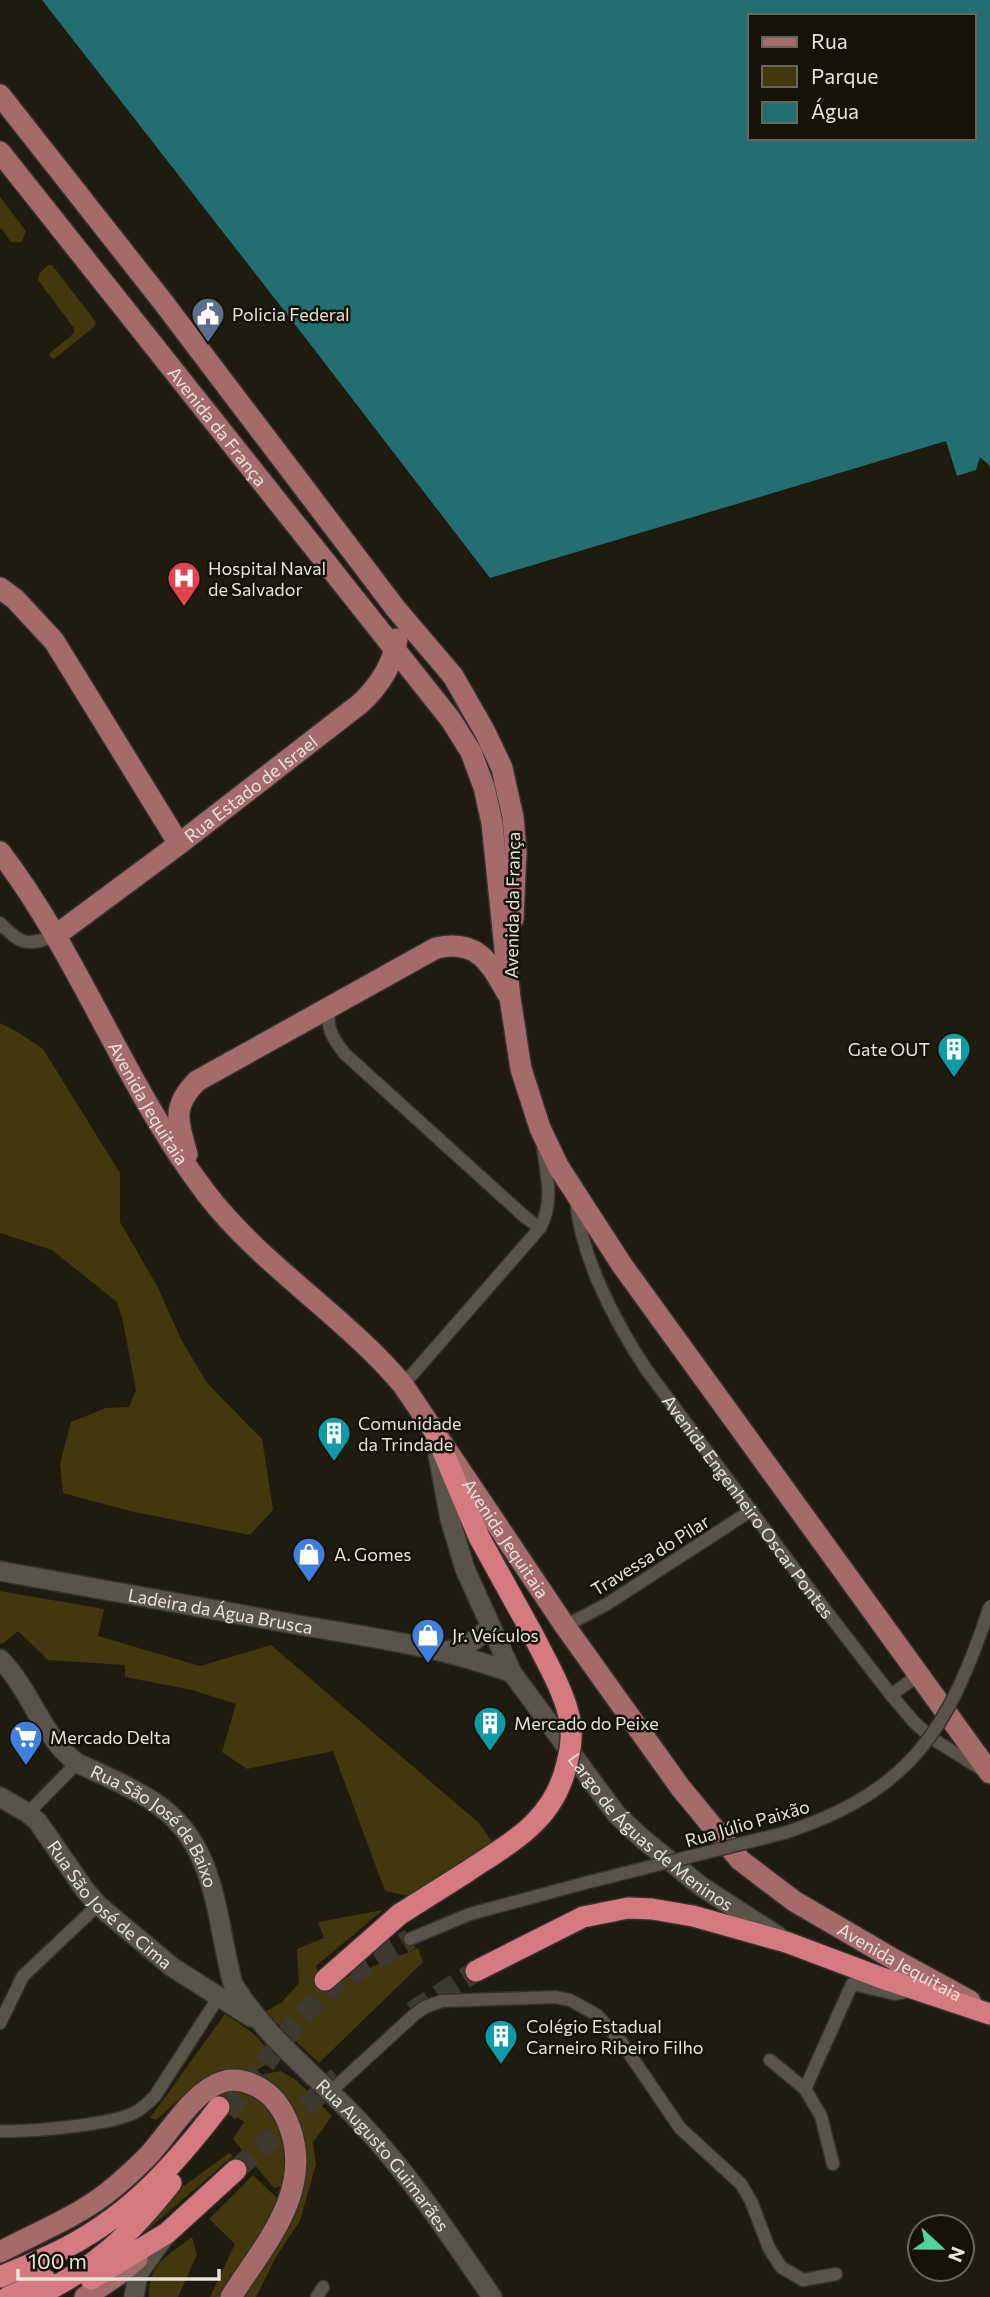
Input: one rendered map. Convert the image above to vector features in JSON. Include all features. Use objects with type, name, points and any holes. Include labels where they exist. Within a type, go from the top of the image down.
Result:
[{"type":"highway","points":[[326,1980],[400,1914],[524,1834],[539,1820],[561,1786],[567,1767],[570,1718],[554,1676],[479,1537],[434,1430]]},
{"type":"highway","points":[[476,1971],[583,1917],[628,1908],[683,1914],[786,1942],[990,2013]]},
{"type":"highway","points":[[0,2277],[71,2246],[129,2207],[223,2110],[151,2208],[102,2257],[64,2282],[34,2297]]},
{"type":"highway","points":[[58,2297],[167,2233],[236,2170]]},
{"type":"highway","points":[[8,2297],[36,2286],[86,2258],[139,2220]]},
{"type":"main road","name":"Avenida da França","points":[[0,95],[163,302],[396,609],[453,676],[485,732],[502,768],[513,817],[516,851],[510,998]]},
{"type":"main road","name":"Avenida da França","points":[[0,152],[451,720],[471,752],[484,787],[496,854],[510,998]]},
{"type":"main road","points":[[0,588],[29,613],[54,641],[179,844]]},
{"type":"main road","name":"Rua Estado de Israel","points":[[55,936],[179,844],[375,690],[395,650],[398,630],[396,609]]},
{"type":"main road","name":"Avenida Jequitaia","points":[[0,852],[55,936],[158,1122],[194,1175],[246,1237],[358,1336],[403,1385],[565,1626],[680,1787],[740,1860],[794,1901],[836,1927],[990,2013]]},
{"type":"main road","points":[[194,1175],[177,1121],[182,1100],[188,1089],[197,1081],[436,948],[450,945],[470,948],[484,957],[510,998]]},
{"type":"main road","name":"Avenida Engenheiro Oscar Pontes","points":[[510,998],[521,1069],[540,1128],[558,1166],[622,1265],[990,1774]]},
{"type":"main road","points":[[0,2252],[86,2207],[107,2193],[147,2156],[205,2092],[220,2082],[246,2082],[270,2095],[285,2115],[292,2132],[295,2152],[294,2175],[285,2213],[273,2236],[231,2297]]},
{"type":"main road","points":[[85,2297],[118,2275],[167,2233]]},
{"type":"street","points":[[0,923],[12,935],[26,943],[40,942],[55,936]]},
{"type":"street","points":[[329,1009],[327,1020],[330,1033],[345,1054],[540,1228]]},
{"type":"street","points":[[403,1385],[540,1228],[547,1216],[549,1202],[540,1128]]},
{"type":"street","name":"Avenida Engenheiro Oscar Pontes","points":[[575,1193],[582,1239],[623,1335],[646,1369],[891,1695],[933,1739],[990,1774]]},
{"type":"street","name":"Largo de Águas de Meninos","points":[[434,1430],[455,1536],[490,1627],[512,1673],[617,1815],[702,1888],[786,1942]]},
{"type":"street","name":"Travessa do Pilar","points":[[565,1626],[607,1604],[752,1510]]},
{"type":"street","name":"Ladeira da Água Brusca","points":[[0,1571],[440,1652],[512,1673]]},
{"type":"street","name":"Rua Júlio Paixão","points":[[410,1939],[470,1914],[784,1833],[814,1823],[862,1801],[902,1769],[938,1727],[965,1677],[990,1606]]},
{"type":"street","name":"Ladeira da Água Brusca","points":[[440,1652],[459,1650],[469,1645],[490,1627]]},
{"type":"street","name":"Rua São José de Baixo","points":[[0,1659],[26,1691],[61,1749],[77,1763],[155,1803],[196,1845],[210,1879],[233,1984],[261,2024]]},
{"type":"street","points":[[891,1695],[919,1675]]},
{"type":"street","points":[[0,1797],[28,1812],[77,1763]]},
{"type":"street","name":"Rua São José de Cima","points":[[28,1812],[48,1834],[98,1905],[172,1967],[261,2024]]},
{"type":"street","points":[[0,2023],[23,1976],[98,1905]]},
{"type":"street","points":[[0,2131],[93,2123],[132,2115],[155,2096],[218,1998],[233,1984]]},
{"type":"street","points":[[805,2089],[852,1984],[895,1994],[918,1990]]},
{"type":"street","points":[[330,2092],[415,2014],[431,2004],[442,2001],[540,1996],[570,2000],[586,2007],[603,2021],[622,2043],[680,2128],[741,2184],[769,2248],[781,2267],[803,2280],[836,2274]]},
{"type":"street","name":"Rua Augusto Guimarães","points":[[261,2024],[361,2123],[414,2187],[492,2297]]},
{"type":"street","points":[[770,2060],[805,2089],[821,2116],[833,2164]]},
{"type":"street","points":[[134,2297],[138,2274],[167,2233]]},
{"type":"green space","points":[[0,197],[26,231],[22,242],[11,242],[0,227]]},
{"type":"green space","points":[[48,265],[52,265],[96,322],[95,326],[54,359],[49,356],[50,353],[74,333],[74,328],[38,280],[39,274]]},
{"type":"green space","points":[[0,1023],[43,1049],[120,1173],[120,1222],[157,1286],[182,1341],[207,1383],[262,1439],[273,1510],[250,1535],[130,1511],[63,1493],[60,1464],[71,1422],[106,1408],[129,1407],[136,1390],[117,1302],[52,1250],[0,1233]]},
{"type":"green space","points":[[0,1591],[104,1609],[98,1636],[200,1666],[271,1645],[479,1823],[493,1843],[408,1896],[385,1891],[333,1751],[247,1769],[222,1752],[236,1704],[192,1690],[125,1677],[125,1665],[48,1660],[18,1631],[2,1644]]},
{"type":"green space","points":[[383,1910],[316,1966],[325,1986],[418,1948],[423,1962],[319,2063],[265,2012],[282,2002],[299,1983],[297,1949],[324,1938],[318,1922]]},
{"type":"green space","points":[[225,2014],[253,2033],[278,2061],[253,2073],[224,2072],[212,2076],[189,2091],[156,2120],[150,2118]]},
{"type":"green space","points":[[281,2071],[296,2080],[332,2116],[313,2142],[316,2164],[300,2221],[277,2255],[256,2297],[243,2297],[288,2225],[299,2131],[291,2105],[260,2078],[264,2074]]},
{"type":"green space","points":[[224,2088],[254,2093],[272,2108],[287,2137],[284,2185],[274,2188],[233,2139],[244,2122],[209,2098]]},
{"type":"green space","points":[[229,2153],[233,2156],[123,2251],[178,2181],[184,2186]]},
{"type":"green space","points":[[253,2175],[281,2202],[261,2239],[220,2297],[210,2297],[235,2244],[209,2219]]},
{"type":"green space","points":[[192,2237],[197,2255],[178,2297],[149,2297],[152,2276],[161,2261]]},
{"type":"water","points":[[42,0],[990,0],[990,466],[980,457],[976,470],[957,476],[946,441],[490,578]]},
{"type":"tunnel","points":[[227,2113],[299,2019],[333,1985],[410,1939]]},
{"type":"tunnel","points":[[412,2012],[476,1971]]},
{"type":"tunnel","points":[[236,2170],[338,2077]]},
{"type":"place","name":"Policia Federal","points":[[208,344]]},
{"type":"place","name":"Hospital Naval de Salvador","points":[[184,608]]},
{"type":"place","name":"Gate OUT","points":[[954,1079]]},
{"type":"place","name":"Comunidade da Trindade","points":[[334,1463]]},
{"type":"place","name":"A. Gomes","points":[[309,1584]]},
{"type":"place","name":"Jr. Veículos","points":[[428,1665]]},
{"type":"place","name":"Mercado do Peixe","points":[[490,1753]]},
{"type":"place","name":"Mercado Delta","points":[[26,1767]]},
{"type":"place","name":"Colégio Estadual Carneiro Ribeiro Filho","points":[[501,2066]]}]
